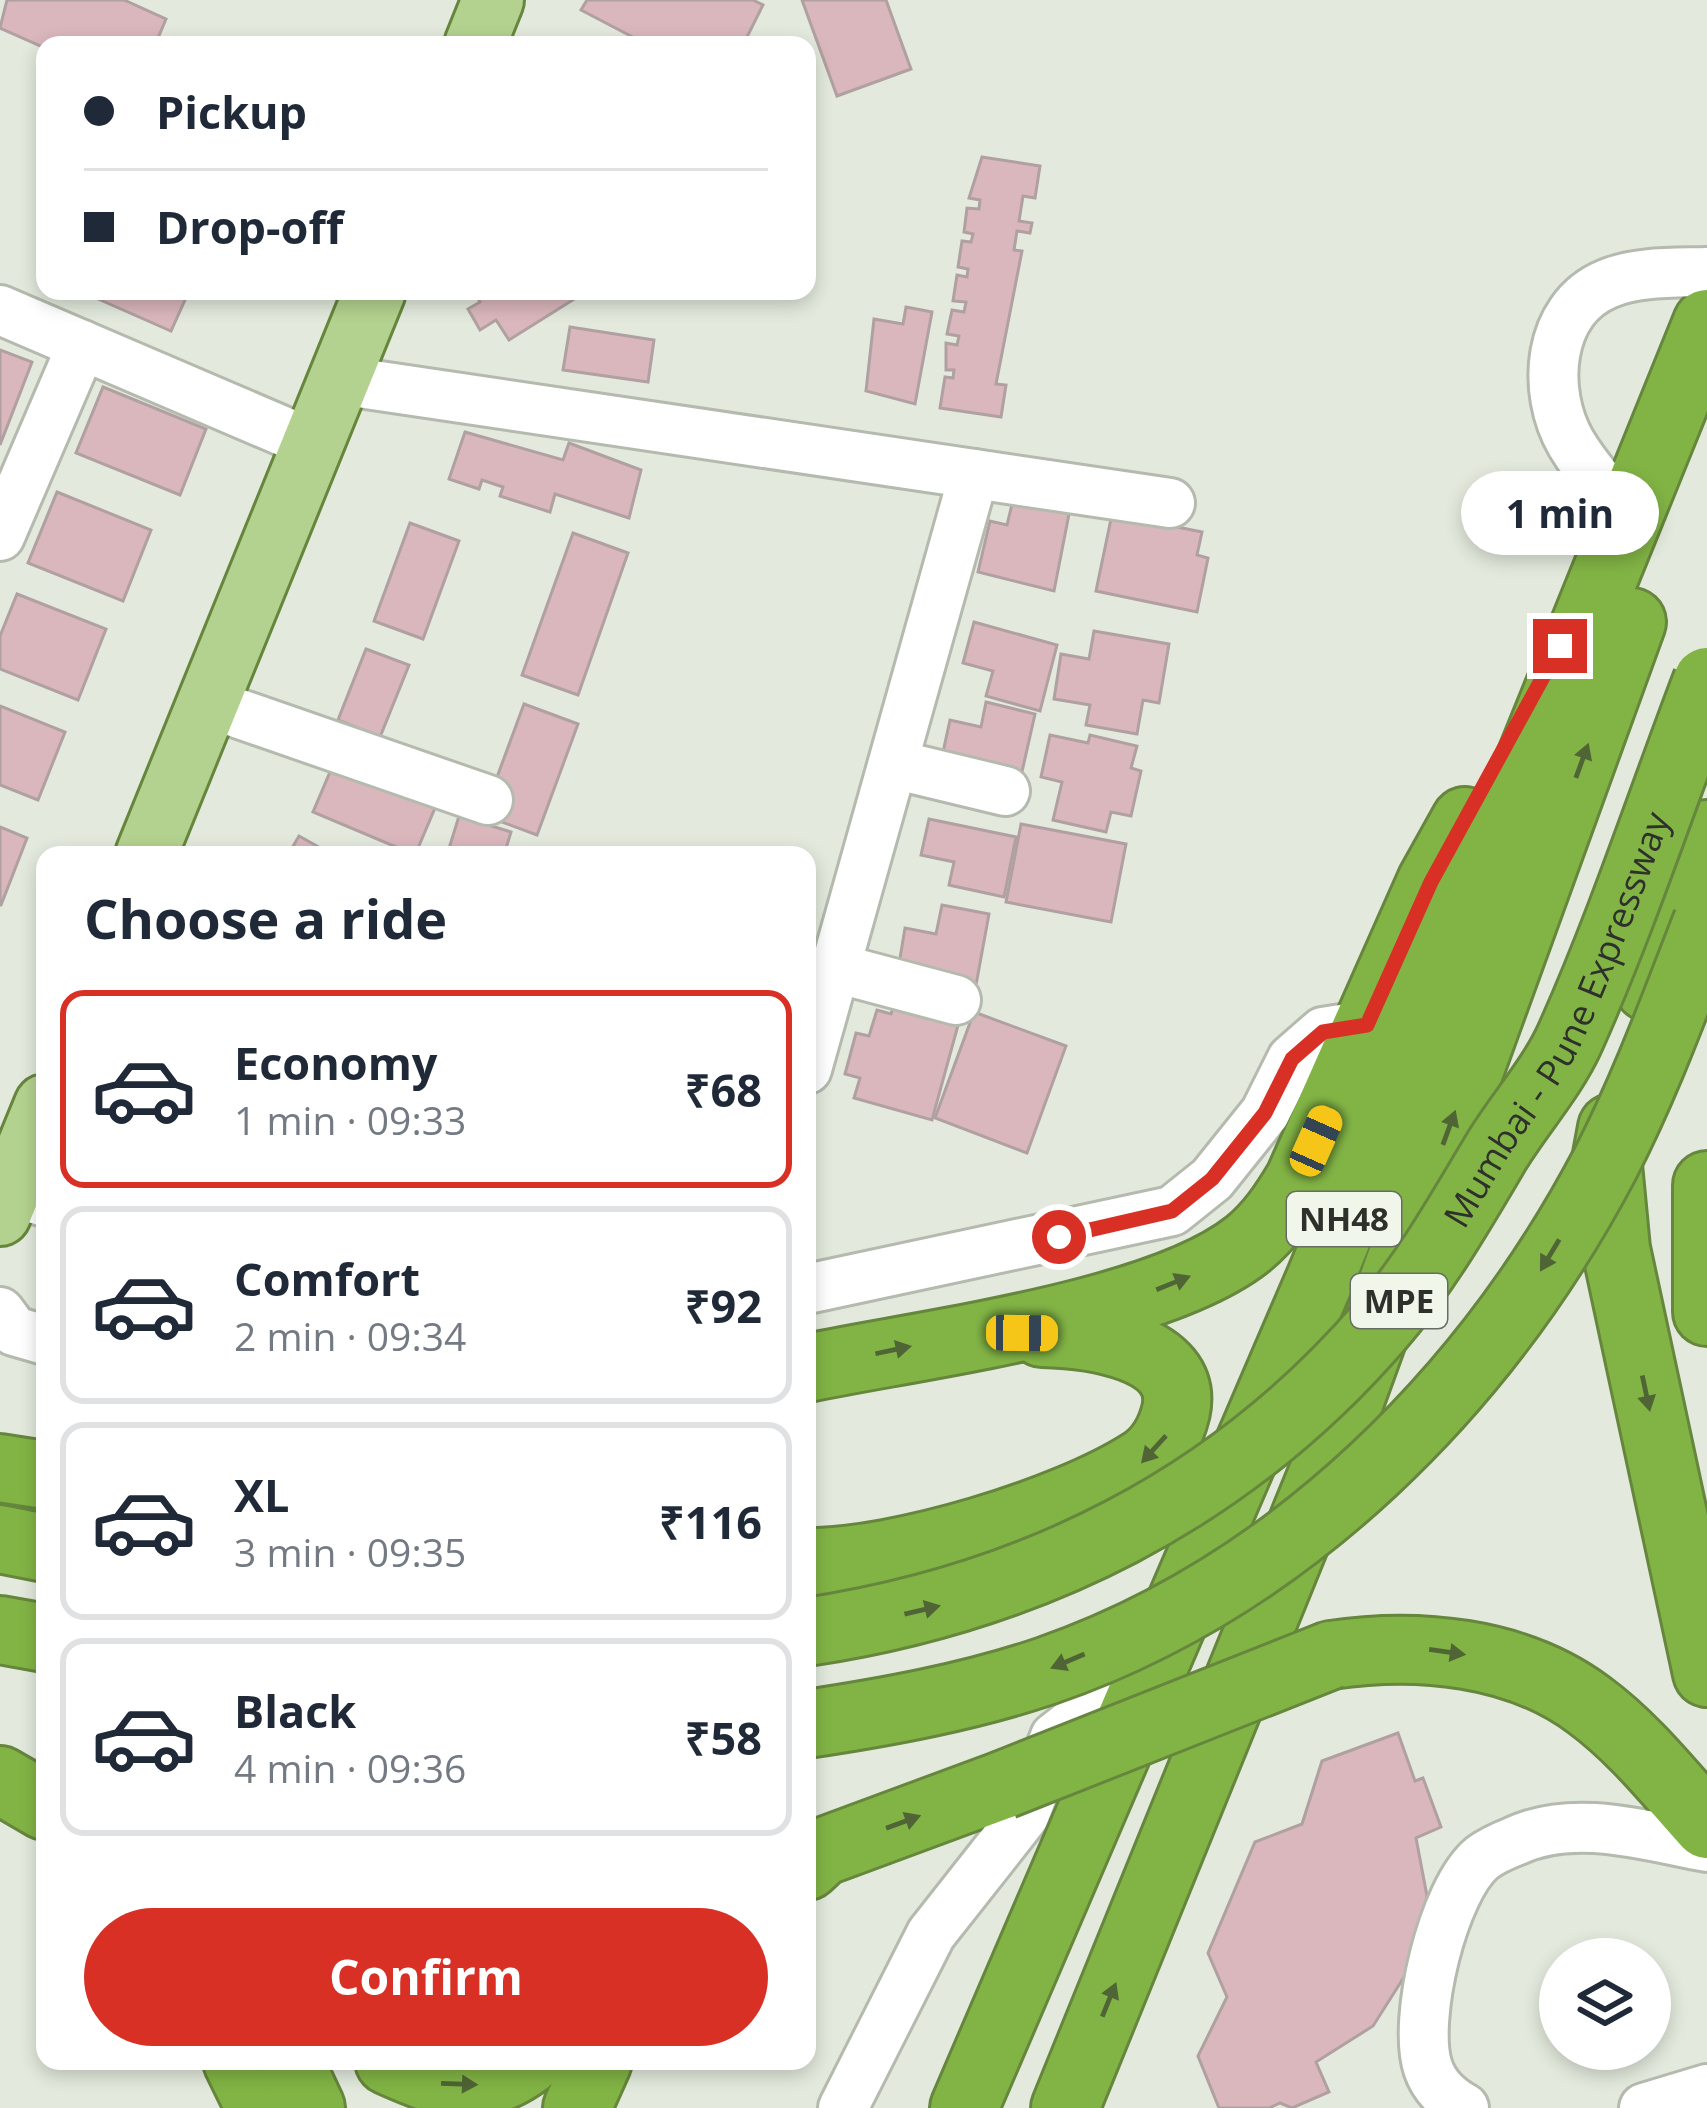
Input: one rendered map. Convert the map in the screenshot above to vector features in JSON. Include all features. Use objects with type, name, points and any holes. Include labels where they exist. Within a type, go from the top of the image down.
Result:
[{"type":"highway","name":"NH48","points":[[964,2108],[1321,1277],[1707,323]]},
{"type":"highway","points":[[1065,2108],[1329,1458],[1706,418]]},
{"type":"highway","points":[[816,1366],[1138,1298],[1203,1271],[1245,1246],[1276,1218],[1298,1180],[1431,882],[1627,520]]},
{"type":"highway","name":"Mumbai - Pune Expressway","points":[[816,1630],[1008,1586],[1086,1552],[1169,1506],[1255,1445],[1327,1384],[1383,1323],[1447,1234],[1568,1042],[1707,681]]},
{"type":"highway","points":[[1707,834],[1647,988],[1621,1078],[1607,1155],[1616,1249],[1707,1673]]},
{"type":"highway","name":"MPE","points":[[816,1722],[963,1695],[1048,1670],[1136,1632],[1228,1580],[1322,1514],[1402,1446],[1480,1357],[1536,1279],[1604,1165],[1651,1067],[1707,922]]},
{"type":"highway","points":[[1707,1185],[1707,1312]]},
{"type":"highway","points":[[816,1562],[858,1562],[1060,1502],[1142,1463],[1172,1426],[1178,1400],[1170,1375],[1130,1347],[1066,1334],[979,1332]]},
{"type":"highway","points":[[0,1468],[36,1474]]},
{"type":"highway","points":[[0,1539],[36,1546]]},
{"type":"highway","points":[[0,1630],[36,1637]]},
{"type":"highway","points":[[816,1856],[1330,1655],[1400,1647],[1460,1653],[1531,1674],[1588,1704],[1707,1825]]},
{"type":"highway","points":[[241,2070],[260,2108]]},
{"type":"highway","points":[[294,2070],[311,2108]]},
{"type":"highway","points":[[409,2070],[448,2087],[489,2084],[513,2070]]},
{"type":"highway","points":[[577,2108],[594,2070]]},
{"type":"main road","points":[[479,36],[493,0]]},
{"type":"main road","points":[[150,846],[371,300]]},
{"type":"main road","points":[[18,1203],[36,1138]]},
{"type":"street","points":[[1627,520],[1568,438],[1554,389],[1555,342],[1576,301],[1609,282],[1707,272]]},
{"type":"street","points":[[0,310],[313,445]]},
{"type":"street","points":[[0,536],[82,345]]},
{"type":"street","points":[[339,380],[1170,503]]},
{"type":"street","points":[[816,1038],[974,474]]},
{"type":"street","points":[[208,703],[488,800]]},
{"type":"street","points":[[893,764],[1005,791]]},
{"type":"street","points":[[836,968],[956,1000]]},
{"type":"street","points":[[816,1287],[1172,1211],[1212,1179],[1265,1113],[1292,1059],[1323,1032],[1367,1025]]},
{"type":"street","points":[[0,1312],[14,1331],[36,1337]]},
{"type":"street","points":[[844,2108],[931,1934],[1024,1816],[1055,1737],[1091,1709],[1142,1694]]},
{"type":"street","points":[[1464,2108],[1447,2098],[1428,2068],[1423,2026],[1436,1951],[1480,1859],[1521,1838],[1601,1827],[1707,1847]]},
{"type":"street","points":[[984,1864],[1032,1850],[1072,1857]]},
{"type":"street","points":[[1644,2108],[1707,2089]]},
{"type":"building","points":[[7,0],[124,0],[166,19],[159,36],[36,36],[36,44],[0,28]]},
{"type":"building","points":[[587,0],[753,0],[763,5],[748,36],[631,36],[581,10]]},
{"type":"building","points":[[802,0],[886,0],[911,69],[837,96]]},
{"type":"building","points":[[982,157],[1040,166],[1035,198],[1023,196],[1019,221],[1032,223],[1030,233],[1017,231],[1014,250],[1022,251],[996,384],[1006,385],[1001,417],[940,408],[945,377],[953,378],[954,370],[946,370],[946,343],[957,345],[959,336],[947,334],[952,310],[964,312],[966,302],[953,301],[957,275],[967,277],[968,269],[958,267],[962,241],[971,242],[973,234],[964,232],[967,208],[979,209],[980,200],[969,198]]},
{"type":"building","points":[[100,300],[185,300],[171,331]]},
{"type":"building","points":[[573,300],[509,340],[496,320],[480,330],[468,309],[480,302]]},
{"type":"building","points":[[906,307],[932,312],[915,404],[866,391],[874,319],[903,324]]},
{"type":"building","points":[[570,327],[654,340],[648,382],[563,370]]},
{"type":"building","points":[[0,350],[32,362],[0,445]]},
{"type":"building","points":[[103,387],[206,429],[180,495],[76,453]]},
{"type":"building","points":[[465,432],[563,460],[569,443],[641,470],[629,518],[555,494],[550,512],[500,496],[503,487],[482,480],[479,489],[449,479]]},
{"type":"building","points":[[57,492],[151,530],[123,601],[28,563]]},
{"type":"building","points":[[1013,500],[1069,514],[1054,591],[978,572],[990,521],[1007,525]]},
{"type":"building","points":[[1112,514],[1202,532],[1197,555],[1208,558],[1197,612],[1096,591]]},
{"type":"building","points":[[410,523],[459,541],[423,639],[374,621]]},
{"type":"building","points":[[573,533],[628,553],[578,695],[522,675]]},
{"type":"building","points":[[17,594],[106,629],[78,700],[0,669],[0,636]]},
{"type":"building","points":[[974,622],[1057,645],[1040,711],[986,696],[993,671],[963,663]]},
{"type":"building","points":[[1094,631],[1169,644],[1159,703],[1143,700],[1137,734],[1086,725],[1090,705],[1054,699],[1061,654],[1089,659]]},
{"type":"building","points":[[366,649],[409,665],[380,737],[338,720]]},
{"type":"building","points":[[986,702],[1035,714],[1019,785],[940,766],[950,720],[981,727]]},
{"type":"building","points":[[524,704],[578,724],[537,835],[483,815]]},
{"type":"building","points":[[0,706],[65,732],[38,800],[0,785]]},
{"type":"building","points":[[1050,735],[1088,743],[1090,735],[1137,746],[1131,768],[1141,771],[1131,816],[1111,812],[1106,832],[1053,820],[1062,782],[1041,777]]},
{"type":"building","points":[[333,765],[435,808],[419,846],[394,846],[313,812]]},
{"type":"building","points":[[459,816],[511,832],[507,846],[450,846]]},
{"type":"building","points":[[929,819],[1016,837],[1004,897],[949,885],[954,862],[921,855]]},
{"type":"building","points":[[1021,824],[1126,844],[1111,922],[1006,902]]},
{"type":"building","points":[[0,827],[27,838],[1,905],[0,905]]},
{"type":"building","points":[[299,836],[317,846],[293,846]]},
{"type":"building","points":[[942,905],[989,914],[976,985],[898,970],[905,928],[936,934]]},
{"type":"building","points":[[895,1001],[960,1018],[932,1120],[854,1098],[860,1078],[845,1074],[856,1033],[869,1036],[877,1010],[891,1014]]},
{"type":"building","points":[[974,1012],[1066,1046],[1027,1153],[935,1118]]},
{"type":"building","points":[[1398,1733],[1415,1781],[1423,1778],[1441,1827],[1416,1838],[1427,1896],[1413,1963],[1373,2026],[1316,2062],[1329,2092],[1292,2108],[1280,2103],[1269,2108],[1219,2108],[1198,2056],[1227,1997],[1208,1953],[1255,1842],[1302,1824],[1322,1761]]},
{"type":"route","points":[[1059,1237],[1172,1211],[1212,1179],[1265,1113],[1292,1059],[1323,1032],[1367,1025],[1431,882],[1560,646]]}]
